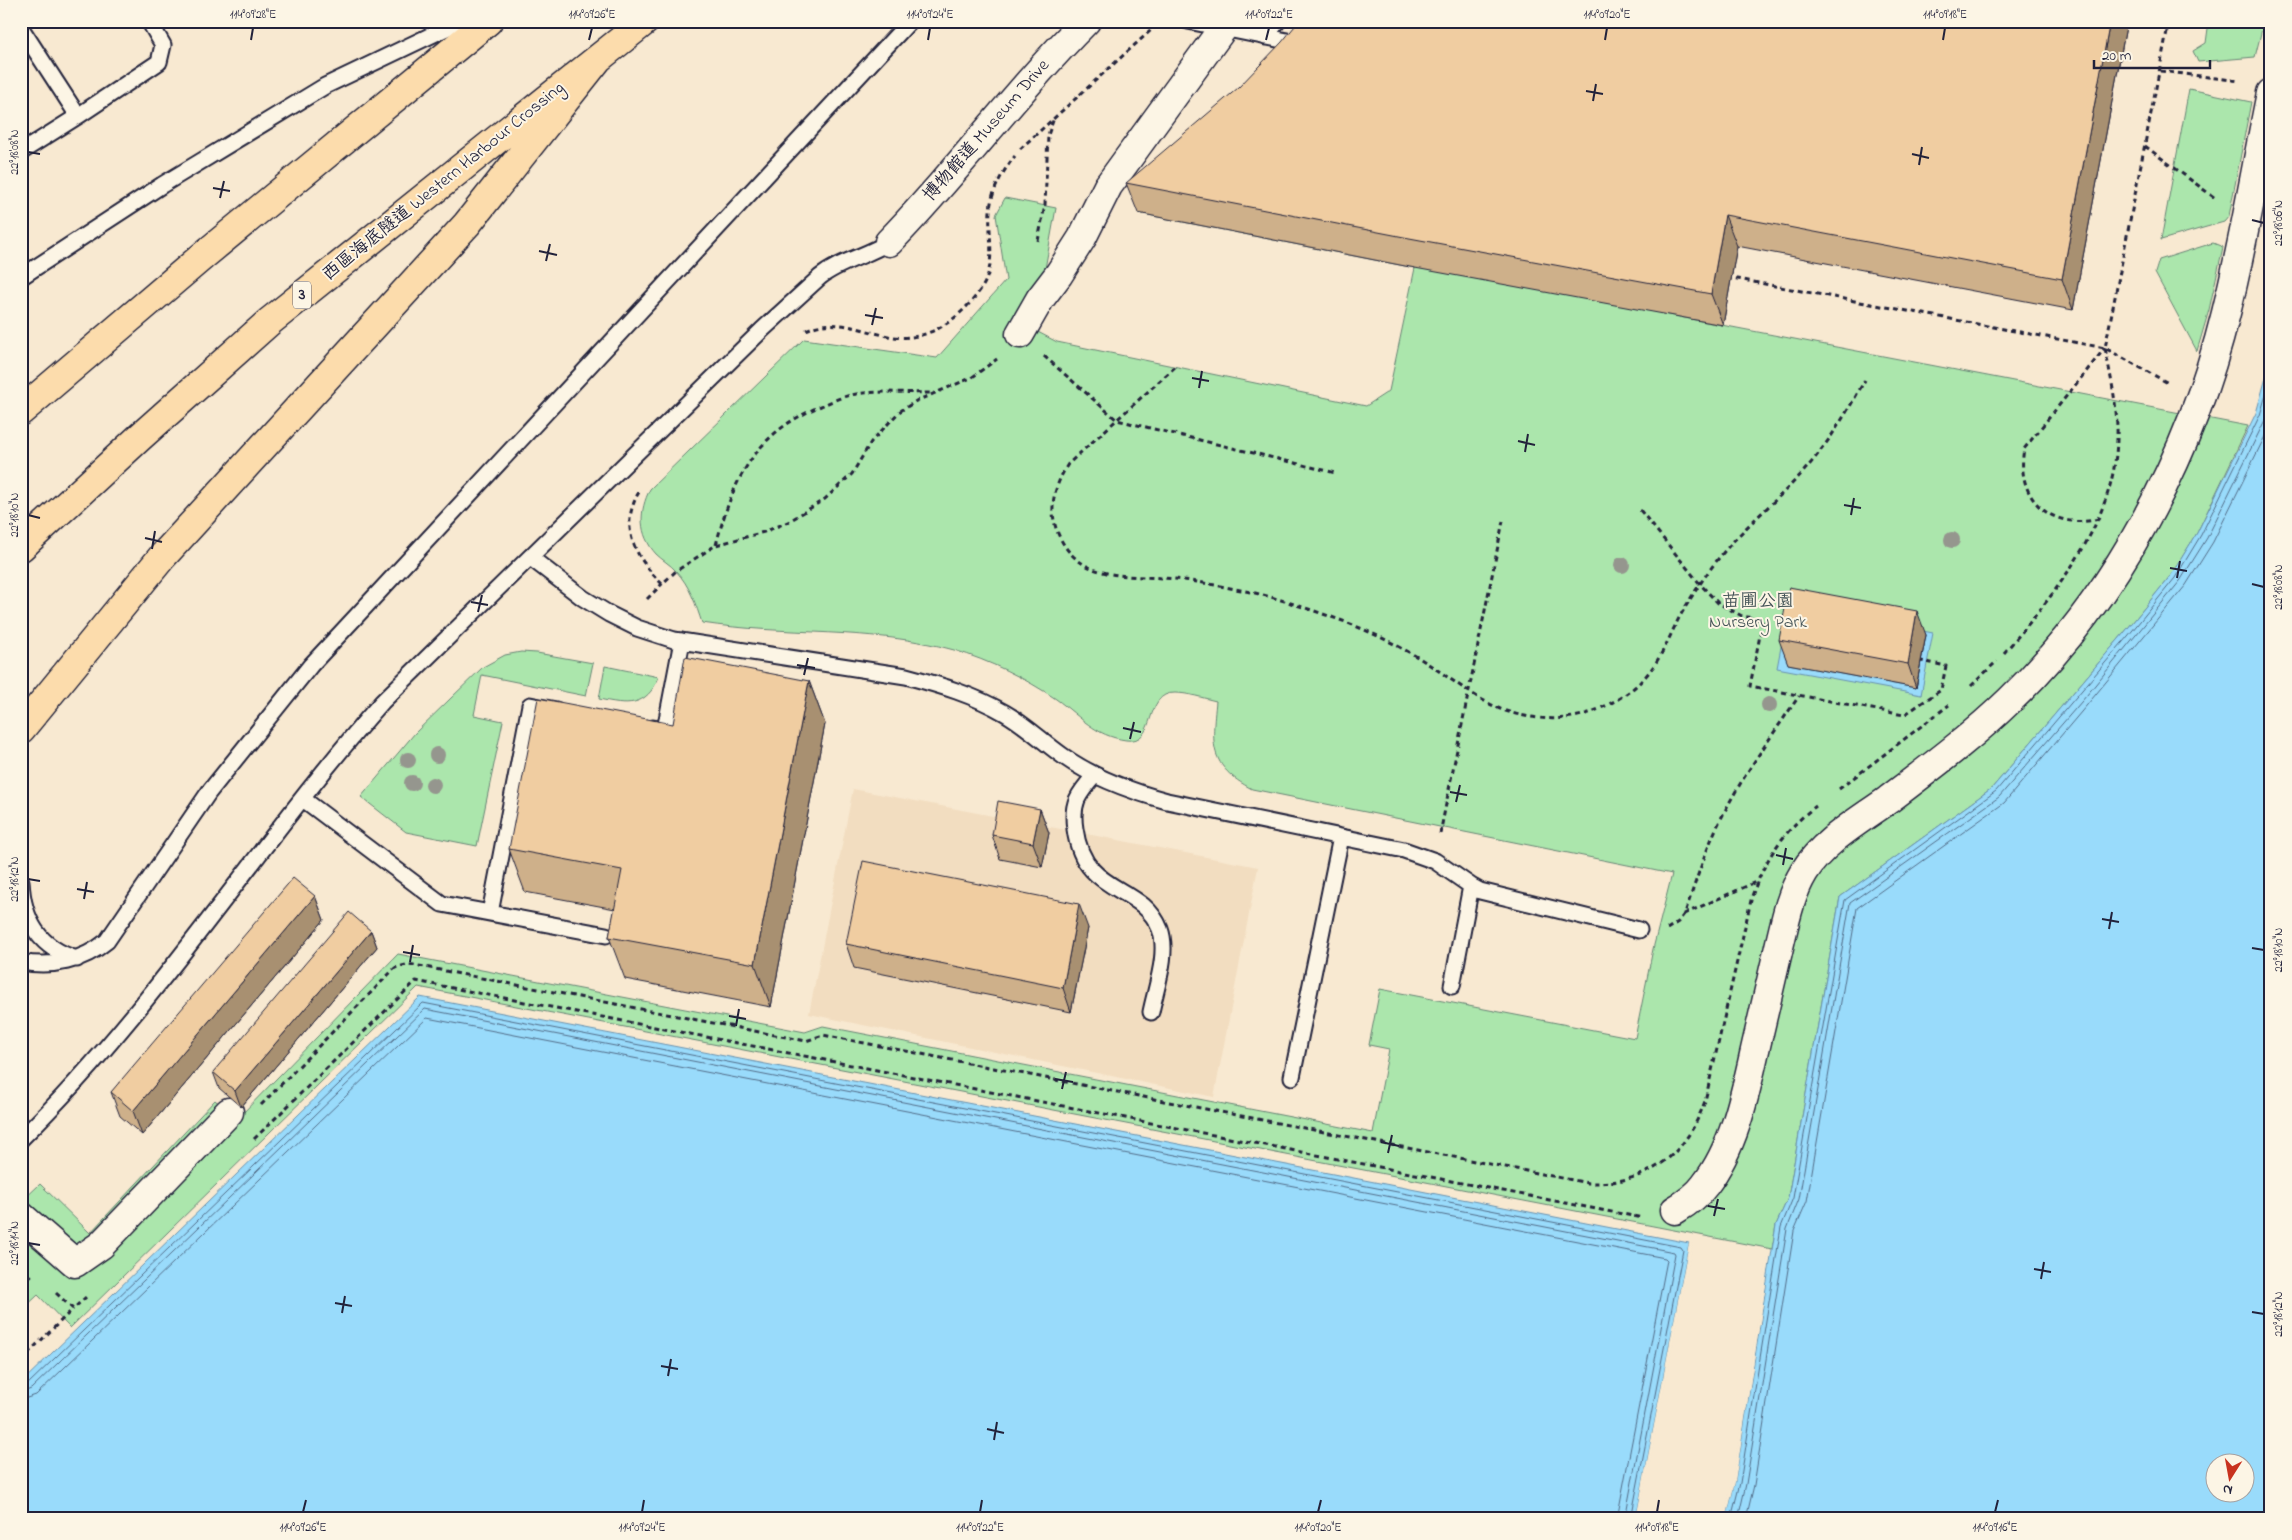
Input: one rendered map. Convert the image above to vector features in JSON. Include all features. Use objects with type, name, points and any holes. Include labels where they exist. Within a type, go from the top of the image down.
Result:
[{"type":"highway","points":[[21,411],[204,254],[488,21]]},
{"type":"highway","name":"西區海底隧道 Western Harbour Crossing","points":[[21,547],[140,436],[269,322],[645,21]]},
{"type":"highway","points":[[21,729],[162,557],[466,224],[597,60]]},
{"type":"street","name":"博物館道 Museum Drive","points":[[889,242],[940,188],[1039,69],[1086,21]]},
{"type":"street","points":[[1020,334],[1040,299],[1082,238],[1108,186],[1223,28]]},
{"type":"street","points":[[1675,1210],[1704,1188],[1715,1172],[1741,1112],[1789,906],[1805,870],[1832,841],[1944,758],[1988,721],[2031,680],[2069,635],[2104,586],[2135,536],[2163,483],[2200,400],[2226,315],[2271,93]]},
{"type":"street","points":[[21,1216],[74,1263],[101,1245],[229,1112]]},
{"type":"lane","points":[[21,152],[159,62],[163,45],[149,21]]},
{"type":"lane","points":[[21,276],[162,186],[325,86],[461,21]]},
{"type":"lane","points":[[21,962],[41,965],[77,959],[94,952],[107,941],[209,792],[311,665],[910,21]]},
{"type":"lane","points":[[1188,21],[1316,47]]},
{"type":"lane","points":[[1265,37],[1278,21]]},
{"type":"lane","points":[[21,28],[78,116]]},
{"type":"lane","points":[[21,1139],[74,1085],[120,1034],[347,741],[382,702],[762,330],[820,277],[829,270],[872,253],[889,242]]},
{"type":"lane","points":[[531,558],[583,598],[637,628],[682,641],[906,676],[940,685],[973,697],[1004,713],[1034,732],[1063,756],[1095,776],[1130,791],[1167,801],[1419,854],[1435,860],[1480,891],[1639,930]]},
{"type":"lane","points":[[636,725],[665,730],[682,641]]},
{"type":"lane","points":[[490,913],[530,705],[569,712]]},
{"type":"lane","points":[[1095,776],[1080,792],[1076,800],[1073,816],[1077,846],[1083,861],[1094,874],[1146,910],[1156,920],[1163,944],[1151,1012]]},
{"type":"lane","points":[[303,799],[442,904],[606,935]]},
{"type":"lane","points":[[1292,1077],[1341,837]]},
{"type":"lane","points":[[21,882],[29,918],[40,938],[63,955],[77,959]]},
{"type":"lane","points":[[1452,986],[1471,886]]},
{"type":"path","points":[[798,333],[813,327],[846,324],[890,336],[918,335],[944,326],[967,309],[983,286],[991,258],[990,209],[996,187],[1006,167],[1020,149],[1162,21]]},
{"type":"path","points":[[1970,687],[2003,655],[2039,612],[2071,567],[2099,519],[2114,466],[2117,439],[2116,400],[2105,348],[2169,21]]},
{"type":"path","points":[[2160,70],[2243,81]]},
{"type":"path","points":[[1036,251],[1045,205],[1048,135],[1054,118]]},
{"type":"path","points":[[2145,146],[2245,221]]},
{"type":"path","points":[[1723,276],[2105,348],[2200,400]]},
{"type":"path","points":[[647,599],[676,571],[716,545],[764,532],[788,522],[825,499],[852,474],[884,425],[898,412],[935,393],[971,378],[1004,353],[1020,334],[1117,420],[1336,473]]},
{"type":"path","points":[[2099,519],[2069,522],[2054,517],[2040,508],[2030,496],[2024,481],[2021,464],[2024,449],[2105,348]]},
{"type":"path","points":[[1175,367],[1068,464],[1057,482],[1053,502],[1054,523],[1062,542],[1075,558],[1092,569],[1112,576],[1194,582],[1239,589],[1300,606],[1360,628],[1417,657],[1498,708],[1528,717],[1560,718],[1591,712],[1620,698],[1644,678],[1663,652],[1700,584],[1748,524],[1802,473],[1825,446],[1865,380]]},
{"type":"path","points":[[716,545],[729,502],[738,481],[763,443],[779,428],[798,416],[818,407],[863,393],[935,393]]},
{"type":"path","points":[[640,491],[630,516],[630,534],[635,552],[645,568],[662,584]]},
{"type":"path","points":[[1640,510],[1700,584],[1718,603],[1742,616],[1763,620],[1750,686],[1904,715],[1941,690],[1946,666],[1921,661]]},
{"type":"path","points":[[1435,860],[1503,521]]},
{"type":"path","points":[[1684,915],[1710,842],[1725,810],[1741,781],[1799,696]]},
{"type":"path","points":[[1832,794],[1956,699]]},
{"type":"path","points":[[258,1108],[395,968],[409,964],[806,1041],[822,1035],[1588,1183],[1609,1183],[1632,1179],[1652,1170],[1681,1146],[1697,1122],[1705,1101],[1758,881],[1773,850],[1789,829],[1824,800]]},
{"type":"path","points":[[1639,930],[1659,932],[1669,928],[1684,915],[1766,877]]},
{"type":"path","points":[[253,1140],[416,980],[1642,1218],[1675,1210]]},
{"type":"path","points":[[28,1267],[40,1279]]},
{"type":"path","points":[[21,1284],[34,1273]]},
{"type":"path","points":[[54,1291],[74,1309]]},
{"type":"path","points":[[21,1360],[90,1294]]},
{"type":"shaded area","points":[[853,789],[1258,867],[1214,1097],[809,1014]]},
{"type":"green space","points":[[2209,21],[2264,21],[2255,57],[2198,62],[2193,51],[2206,43]]},
{"type":"green space","points":[[2189,89],[2251,102],[2229,216],[2224,222],[2161,240]]},
{"type":"green space","name":"苗圃公園 Nursery Park","points":[[1250,119],[1664,314],[2248,426],[2197,533],[2171,575],[1992,788],[1840,897],[1788,1198],[1776,1225],[1772,1249],[418,987],[70,1328],[38,1295],[21,1311],[21,1202],[40,1184],[90,1233],[215,1100],[237,1119],[398,954],[805,1032],[823,1026],[1373,1133],[1389,1049],[1369,1045],[1380,989],[1635,1038],[1653,949],[1672,874],[1252,789],[1227,772],[1220,762],[1214,742],[1216,701],[1180,693],[1165,695],[1158,701],[1143,735],[1136,739],[1126,740],[1115,738],[1097,730],[1056,699],[1020,677],[981,659],[954,650],[892,638],[733,627],[702,623],[685,583],[674,569],[656,554],[646,538],[643,530],[642,514],[650,489],[804,339],[937,358],[1006,280],[996,215],[1005,198],[1056,208],[1034,330],[1057,342],[1366,406],[1389,391],[1415,268],[1138,213]]},
{"type":"green space","points":[[2213,243],[2223,247],[2209,310],[2197,351],[2155,273],[2159,260]]},
{"type":"green space","points":[[521,652],[593,663],[586,696],[482,675],[474,715],[503,721],[477,846],[406,832],[361,797],[415,733],[483,667],[505,655]]},
{"type":"green space","points":[[605,666],[659,677],[648,694],[635,702],[627,703],[599,699]]},
{"type":"water","points":[[2271,360],[2271,1519],[1726,1519],[1735,1482],[1776,1225],[1788,1198],[1840,897],[1992,788],[2171,575],[2197,533],[2256,413]]},
{"type":"water","points":[[1789,605],[1933,633],[1921,695],[1777,668]],"holes":[[[1926,634],[1916,688],[1788,664]]]},
{"type":"water","points":[[420,997],[1689,1243],[1636,1519],[21,1519],[21,1383]]},
{"type":"pier","points":[[1689,1243],[1692,1244],[1638,1519],[1636,1519]]},
{"type":"pier","points":[[1768,1258],[1770,1258],[1735,1482],[1726,1519],[1724,1519],[1733,1481]]},
{"type":"building","points":[[1299,21],[2110,21],[2062,279],[1725,215],[1711,294],[1126,183],[1238,88],[1282,42]]},
{"type":"building","points":[[1789,587],[1917,611],[1908,664],[1779,640]]},
{"type":"building","points":[[685,657],[809,681],[755,964],[609,937],[622,870],[509,849],[538,698],[673,724]]},
{"type":"building","points":[[998,801],[1040,809],[1033,843],[992,835]]},
{"type":"building","points":[[863,861],[1079,904],[1063,988],[846,944]]},
{"type":"building","points":[[293,878],[315,896],[133,1111],[111,1092]]},
{"type":"building","points":[[349,912],[371,931],[235,1091],[213,1072]]}]
